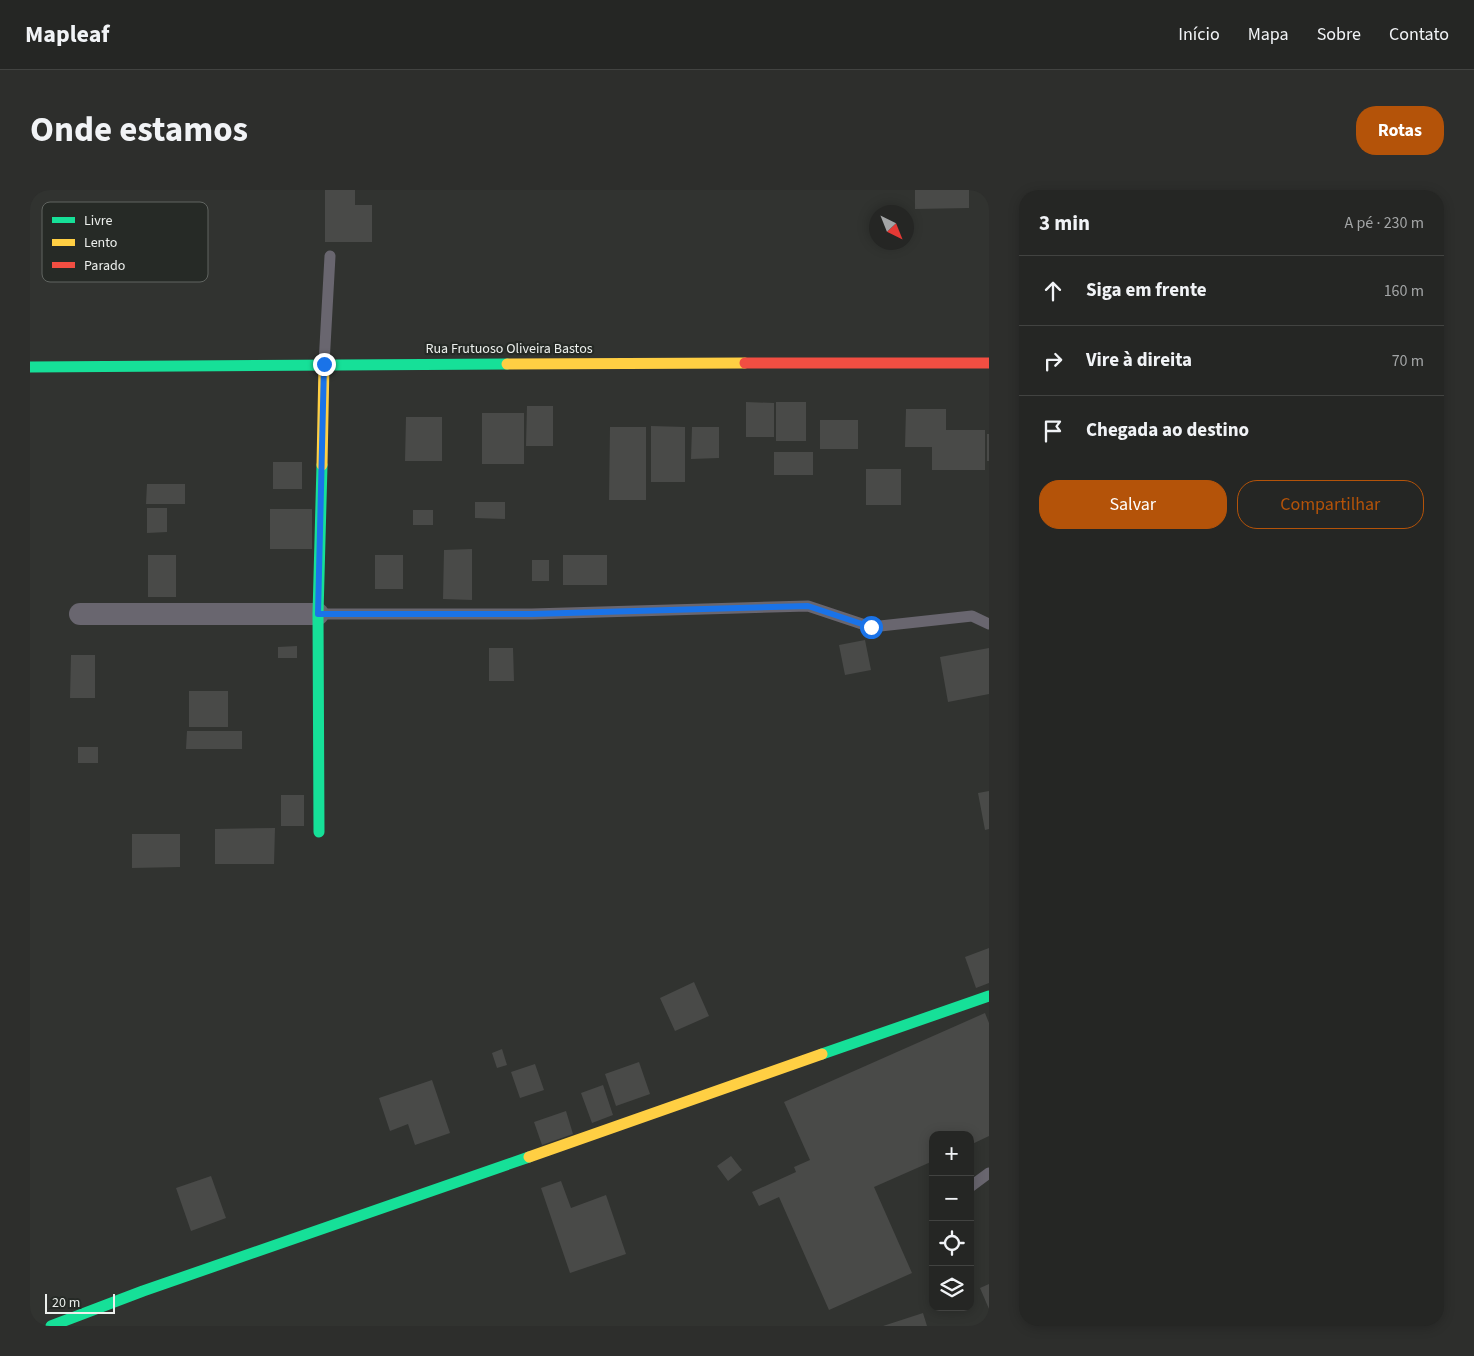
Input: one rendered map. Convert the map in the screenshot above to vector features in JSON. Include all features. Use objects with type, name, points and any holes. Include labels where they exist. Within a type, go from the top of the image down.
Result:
[{"type":"street","name":"Rua Frutuoso Oliveira Bastos","points":[[30,367],[324,364],[989,363]]},
{"type":"street","points":[[319,832],[318,614],[324,364]]},
{"type":"street","points":[[80,614],[318,614]]},
{"type":"street","points":[[51,1326],[143,1291],[989,996]]},
{"type":"lane","points":[[324,364],[330,256]]},
{"type":"lane","points":[[318,614],[532,614],[808,606],[871,627],[972,616],[989,624]]},
{"type":"lane","points":[[974,1184],[989,1173]]},
{"type":"building","points":[[325,190],[355,190],[355,205],[372,205],[372,242],[325,242]]},
{"type":"building","points":[[915,190],[969,190],[969,208],[915,209]]},
{"type":"building","points":[[746,402],[774,403],[774,437],[746,437]]},
{"type":"building","points":[[776,402],[806,402],[806,441],[776,441]]},
{"type":"building","points":[[527,406],[553,406],[553,446],[526,446]]},
{"type":"building","points":[[906,409],[946,409],[946,430],[985,430],[985,470],[932,470],[932,447],[905,447]]},
{"type":"building","points":[[482,413],[524,413],[524,464],[482,464]]},
{"type":"building","points":[[406,417],[442,417],[442,461],[405,461]]},
{"type":"building","points":[[820,420],[858,420],[858,449],[820,449]]},
{"type":"building","points":[[651,426],[685,427],[685,482],[651,482]]},
{"type":"building","points":[[610,427],[646,427],[646,500],[609,500]]},
{"type":"building","points":[[692,427],[719,427],[719,458],[691,459]]},
{"type":"building","points":[[987,434],[989,434],[989,461],[987,461]]},
{"type":"building","points":[[774,452],[813,452],[813,475],[774,475]]},
{"type":"building","points":[[273,462],[302,462],[302,489],[273,489]]},
{"type":"building","points":[[866,469],[901,469],[901,505],[866,505]]},
{"type":"building","points":[[147,484],[185,484],[185,504],[146,504]]},
{"type":"building","points":[[475,502],[505,502],[505,519],[475,518]]},
{"type":"building","points":[[147,508],[167,508],[167,532],[147,533]]},
{"type":"building","points":[[270,509],[312,509],[312,549],[270,549]]},
{"type":"building","points":[[413,510],[433,510],[433,525],[413,525]]},
{"type":"building","points":[[472,549],[472,600],[443,599],[444,550]]},
{"type":"building","points":[[148,555],[176,555],[176,597],[148,597]]},
{"type":"building","points":[[375,555],[403,555],[403,589],[375,589]]},
{"type":"building","points":[[563,555],[607,555],[607,585],[563,585]]},
{"type":"building","points":[[532,560],[549,560],[549,581],[532,581]]},
{"type":"building","points":[[865,640],[871,670],[845,675],[839,645]]},
{"type":"building","points":[[297,646],[297,658],[278,658],[278,647]]},
{"type":"building","points":[[489,648],[513,648],[514,681],[489,681]]},
{"type":"building","points":[[989,648],[989,694],[948,702],[940,657]]},
{"type":"building","points":[[71,655],[95,655],[95,698],[70,698]]},
{"type":"building","points":[[189,691],[228,691],[228,727],[189,727]]},
{"type":"building","points":[[187,731],[242,731],[242,749],[186,749]]},
{"type":"building","points":[[78,747],[98,747],[98,763],[78,763]]},
{"type":"building","points":[[989,791],[989,829],[985,830],[978,793]]},
{"type":"building","points":[[281,795],[304,795],[304,826],[281,826]]},
{"type":"building","points":[[275,828],[274,864],[215,864],[215,829]]},
{"type":"building","points":[[132,834],[180,834],[180,867],[132,868]]},
{"type":"building","points":[[989,948],[989,983],[976,988],[965,957]]},
{"type":"building","points":[[694,982],[709,1016],[675,1031],[660,998]]},
{"type":"building","points":[[985,1013],[989,1023],[989,1136],[974,1143],[974,1131],[929,1131],[929,1163],[874,1187],[912,1273],[829,1310],[779,1197],[759,1206],[752,1192],[796,1172],[794,1167],[810,1160],[784,1102]]},
{"type":"building","points":[[502,1049],[507,1065],[497,1068],[492,1053]]},
{"type":"building","points":[[639,1062],[650,1094],[616,1106],[605,1074]]},
{"type":"building","points":[[535,1064],[544,1090],[520,1098],[511,1072]]},
{"type":"building","points":[[432,1080],[450,1133],[415,1145],[408,1124],[390,1131],[379,1098]]},
{"type":"building","points":[[603,1085],[613,1115],[592,1123],[581,1093]]},
{"type":"building","points":[[566,1111],[573,1134],[542,1145],[534,1122]]},
{"type":"building","points":[[731,1156],[742,1170],[728,1181],[717,1166]]},
{"type":"building","points":[[211,1176],[226,1218],[191,1231],[176,1188]]},
{"type":"building","points":[[561,1181],[571,1208],[606,1195],[626,1254],[570,1273],[541,1188]]},
{"type":"building","points":[[989,1284],[989,1309],[980,1288]]},
{"type":"building","points":[[923,1313],[927,1326],[883,1326]]},
{"type":"traffic: fast","points":[[30,367],[507,364]]},
{"type":"traffic: fast","points":[[319,832],[318,614],[322,465]]},
{"type":"traffic: fast","points":[[822,1054],[989,996]]},
{"type":"traffic: fast","points":[[51,1326],[143,1291],[529,1157]]},
{"type":"traffic: slow","points":[[507,364],[745,363]]},
{"type":"traffic: slow","points":[[322,465],[324,364]]},
{"type":"traffic: slow","points":[[529,1157],[822,1054]]},
{"type":"traffic: jam","points":[[745,363],[989,363]]},
{"type":"route","points":[[324,364],[318,614],[532,614],[808,606],[871,627]]}]
